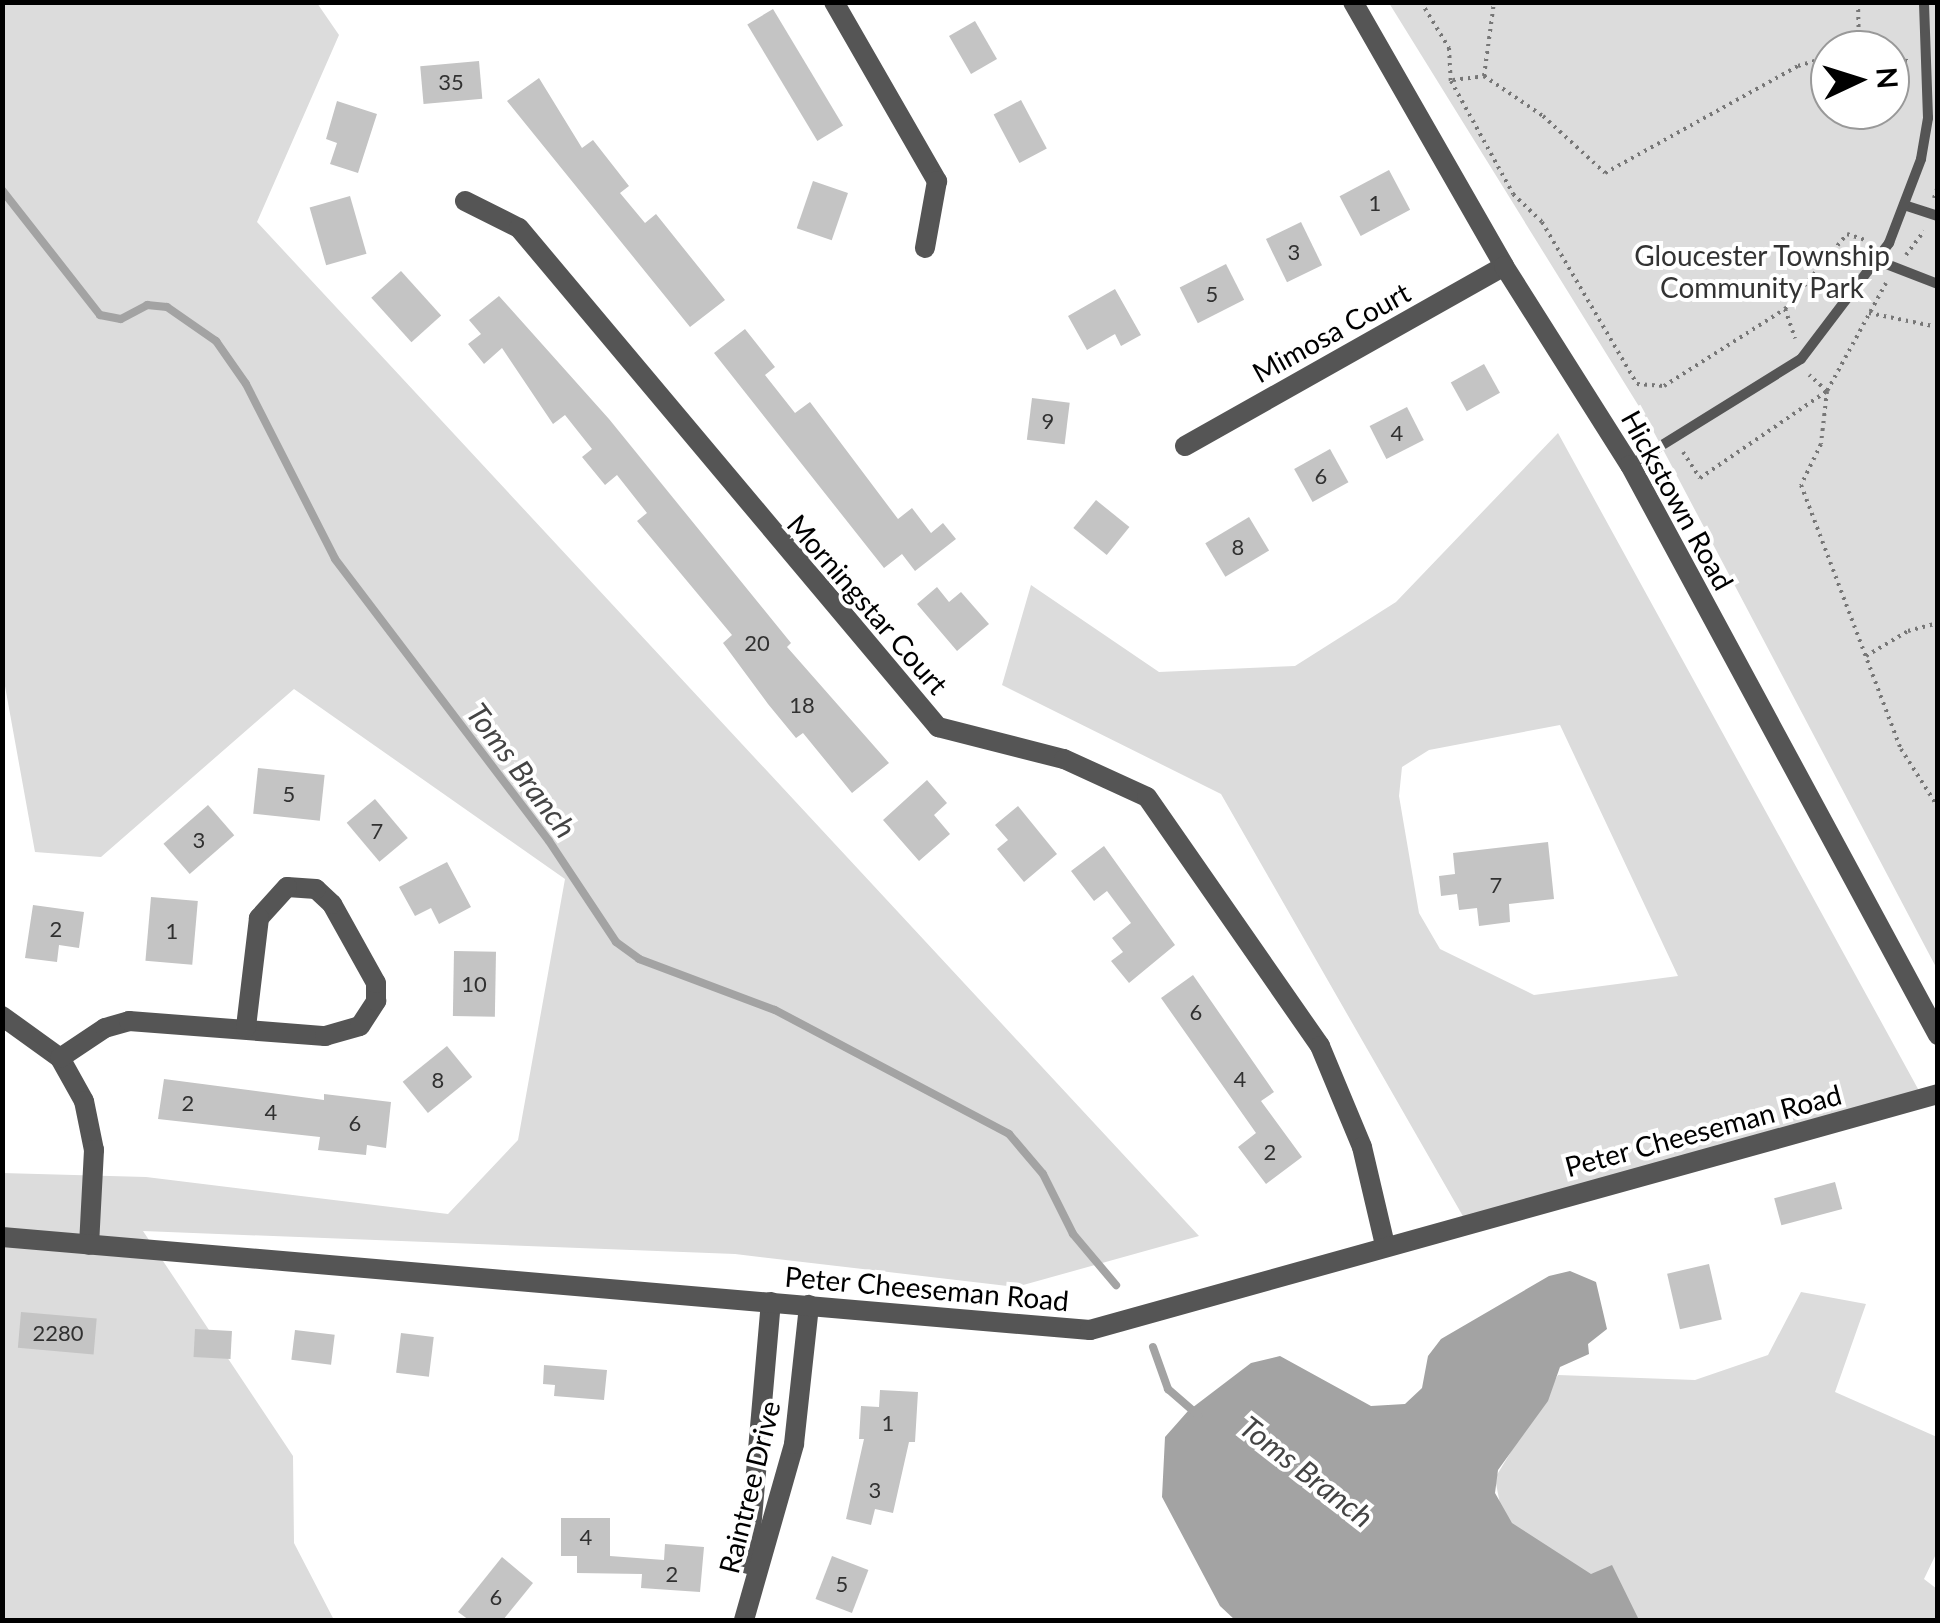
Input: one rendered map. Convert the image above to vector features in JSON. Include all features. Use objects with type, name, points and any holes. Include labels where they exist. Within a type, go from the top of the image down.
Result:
[{"type":"street","points":[[834,2],[938,181],[925,248]]},
{"type":"street","name":"Hickstown Road","points":[[1353,2],[1504,266],[1630,465],[1938,1034]]},
{"type":"street","name":"Morningstar Court","points":[[465,202],[518,228],[938,727],[1064,759],[1147,797],[1320,1046],[1362,1147],[1385,1246]]},
{"type":"street","name":"Mimosa Court","points":[[1185,446],[1504,266]]},
{"type":"street","points":[[60,1058],[90,1036],[129,1021],[337,1034],[360,1026],[374,1008],[372,973],[332,904],[316,889],[288,887],[260,918],[246,1026]]},
{"type":"street","points":[[2,1016],[60,1058],[92,1132],[89,1245]]},
{"type":"street","name":"Peter Cheeseman Road","points":[[2,1238],[1090,1330],[1938,1094]]},
{"type":"street","name":"Raintree Drive","points":[[744,1620],[771,1302]]},
{"type":"street","name":"Raintree Drive","points":[[744,1620],[794,1444],[808,1306]]},
{"type":"lane","points":[[1630,465],[1801,359],[1889,243],[1904,205],[1928,118],[1924,2]]},
{"type":"lane","points":[[1904,205],[1934,215]]},
{"type":"lane","points":[[1876,260],[1938,284]]},
{"type":"path","points":[[1421,2],[1448,48],[1451,81],[1513,194],[1542,222],[1637,384],[1664,386],[1785,310],[1847,234],[1912,246]]},
{"type":"path","points":[[1484,76],[1494,2]]},
{"type":"path","points":[[1858,2],[1859,30]]},
{"type":"path","points":[[1451,81],[1484,76],[1542,116],[1605,173],[1810,62]]},
{"type":"path","points":[[1937,189],[1934,215],[1868,313],[1827,391],[1827,421],[1801,486],[1803,503],[1900,748],[1938,808]]},
{"type":"path","points":[[1785,310],[1813,383],[1827,391]]},
{"type":"path","points":[[1868,313],[1938,326]]},
{"type":"path","points":[[1673,437],[1700,478],[1827,391]]},
{"type":"path","points":[[1866,656],[1908,631],[1938,623]]},
{"type":"green space","points":[[3,3],[317,3],[339,35],[257,222],[1199,1236],[1016,1287],[735,1254],[143,1231],[293,1456],[294,1543],[334,1620],[3,1620],[2,1173],[146,1177],[448,1214],[518,1140],[565,879],[294,689],[101,857],[35,852],[3,675]]},
{"type":"green space","name":"Gloucester Township Community Park","points":[[1389,3],[1937,3],[1937,969],[1648,421]]},
{"type":"green space","points":[[1558,433],[1923,1098],[1468,1225],[1221,794],[1002,685],[1031,585],[1159,672],[1295,666],[1396,602]],"holes":[[[1560,725],[1678,976],[1534,995],[1440,949],[1419,913],[1399,796],[1402,767],[1429,750]]]},
{"type":"green space","points":[[1801,1292],[1866,1304],[1835,1392],[1937,1437],[1937,1552],[1924,1579],[1937,1589],[1937,1620],[1616,1620],[1505,1531],[1495,1478],[1558,1375],[1695,1380],[1768,1355]]},
{"type":"water","points":[[1570,1271],[1596,1282],[1607,1329],[1588,1344],[1589,1354],[1560,1367],[1548,1401],[1498,1470],[1495,1493],[1512,1523],[1591,1574],[1612,1565],[1639,1620],[1235,1620],[1220,1606],[1162,1497],[1165,1437],[1188,1411],[1251,1363],[1280,1356],[1371,1406],[1405,1404],[1422,1388],[1428,1356],[1441,1339],[1549,1276]]},
{"type":"building","points":[[773,9],[843,126],[817,141],[747,24]]},
{"type":"building","points":[[975,21],[997,59],[971,74],[949,36]]},
{"type":"building","points":[[479,61],[482,99],[424,104],[420,66]]},
{"type":"building","points":[[539,78],[582,148],[593,140],[629,186],[620,193],[645,223],[656,214],[725,300],[690,327],[507,101]]},
{"type":"building","points":[[1021,100],[1047,149],[1019,163],[994,115]]},
{"type":"building","points":[[337,101],[377,114],[358,173],[330,164],[337,143],[326,139]]},
{"type":"building","points":[[1389,170],[1410,210],[1361,236],[1340,196]]},
{"type":"building","points":[[813,181],[848,193],[832,240],[797,228]]},
{"type":"building","points":[[350,196],[367,254],[326,265],[310,208]]},
{"type":"building","points":[[1301,222],[1322,265],[1287,282],[1266,239]]},
{"type":"building","points":[[1226,264],[1244,300],[1198,323],[1180,288]]},
{"type":"building","points":[[401,271],[441,316],[411,342],[371,298]]},
{"type":"building","points":[[1115,289],[1141,335],[1121,346],[1115,334],[1087,350],[1068,316]]},
{"type":"building","points":[[499,296],[609,419],[791,643],[787,647],[889,763],[852,793],[803,733],[796,738],[768,704],[723,643],[732,635],[637,521],[647,513],[617,475],[605,485],[582,457],[592,449],[565,415],[553,424],[502,348],[484,364],[468,344],[481,334],[469,320]]},
{"type":"building","points":[[745,329],[775,367],[765,375],[795,413],[810,402],[898,519],[912,508],[931,533],[943,523],[956,539],[915,571],[902,554],[884,568],[714,353]]},
{"type":"building","points":[[1484,364],[1500,393],[1467,411],[1451,382]]},
{"type":"building","points":[[1032,398],[1070,403],[1065,444],[1027,440]]},
{"type":"building","points":[[1407,407],[1424,440],[1386,459],[1370,426]]},
{"type":"building","points":[[1330,449],[1348,482],[1313,502],[1294,469]]},
{"type":"building","points":[[1096,500],[1129,527],[1107,555],[1073,528]]},
{"type":"building","points":[[1249,517],[1269,550],[1225,577],[1205,543]]},
{"type":"building","points":[[937,587],[949,602],[961,592],[989,624],[957,651],[917,604]]},
{"type":"building","points":[[258,768],[325,775],[320,821],[253,814]]},
{"type":"building","points":[[927,780],[947,803],[934,815],[950,834],[919,861],[883,820]]},
{"type":"building","points":[[375,799],[408,838],[379,862],[347,823]]},
{"type":"building","points":[[208,805],[234,835],[190,874],[163,844]]},
{"type":"building","points":[[1018,806],[1057,854],[1024,882],[997,849],[1008,840],[995,825]]},
{"type":"building","points":[[1548,842],[1554,899],[1509,904],[1510,922],[1479,926],[1477,908],[1459,910],[1457,894],[1441,896],[1439,876],[1455,874],[1453,853]]},
{"type":"building","points":[[1104,846],[1175,945],[1129,983],[1111,961],[1123,952],[1112,938],[1131,923],[1107,891],[1094,901],[1071,871]]},
{"type":"building","points":[[447,862],[471,907],[439,924],[431,908],[415,916],[399,887]]},
{"type":"building","points":[[151,897],[198,901],[192,965],[145,961]]},
{"type":"building","points":[[33,905],[84,912],[79,948],[59,945],[57,962],[25,958]]},
{"type":"building","points":[[454,951],[496,952],[495,1017],[453,1016]]},
{"type":"building","points":[[1193,975],[1274,1092],[1261,1101],[1302,1157],[1266,1184],[1238,1147],[1256,1133],[1161,998]]},
{"type":"building","points":[[447,1046],[472,1077],[428,1113],[403,1082]]},
{"type":"building","points":[[164,1079],[324,1100],[324,1094],[391,1102],[386,1148],[367,1145],[366,1155],[318,1150],[320,1137],[158,1119]]},
{"type":"building","points":[[1835,1182],[1842,1209],[1781,1225],[1774,1198]]},
{"type":"building","points":[[1709,1264],[1722,1320],[1680,1329],[1667,1274]]},
{"type":"building","points":[[21,1312],[97,1319],[94,1354],[18,1348]]},
{"type":"building","points":[[195,1329],[232,1331],[230,1359],[194,1357]]},
{"type":"building","points":[[295,1330],[335,1335],[331,1365],[291,1360]]},
{"type":"building","points":[[401,1333],[434,1337],[429,1377],[396,1373]]},
{"type":"building","points":[[544,1365],[607,1370],[604,1400],[554,1396],[555,1385],[543,1384]]},
{"type":"building","points":[[880,1390],[918,1392],[915,1442],[909,1442],[893,1513],[875,1509],[871,1525],[846,1519],[864,1439],[859,1439],[861,1406],[879,1407]]},
{"type":"building","points":[[561,1518],[610,1518],[610,1556],[664,1560],[665,1544],[704,1547],[700,1592],[641,1588],[642,1574],[577,1573],[577,1556],[561,1556]]},
{"type":"building","points":[[832,1556],[868,1570],[852,1613],[816,1599]]},
{"type":"building","points":[[502,1557],[533,1583],[503,1620],[469,1620],[458,1612]]},
{"type":"waterway","name":"Toms Branch","points":[[2,190],[100,315],[121,319],[147,305],[167,307],[216,341],[246,384],[335,559],[549,841],[616,942],[639,959],[775,1010],[1009,1134],[1043,1174],[1073,1234],[1116,1285]]},
{"type":"waterway","name":"Toms Branch","points":[[1153,1347],[1168,1389],[1198,1415]]}]
